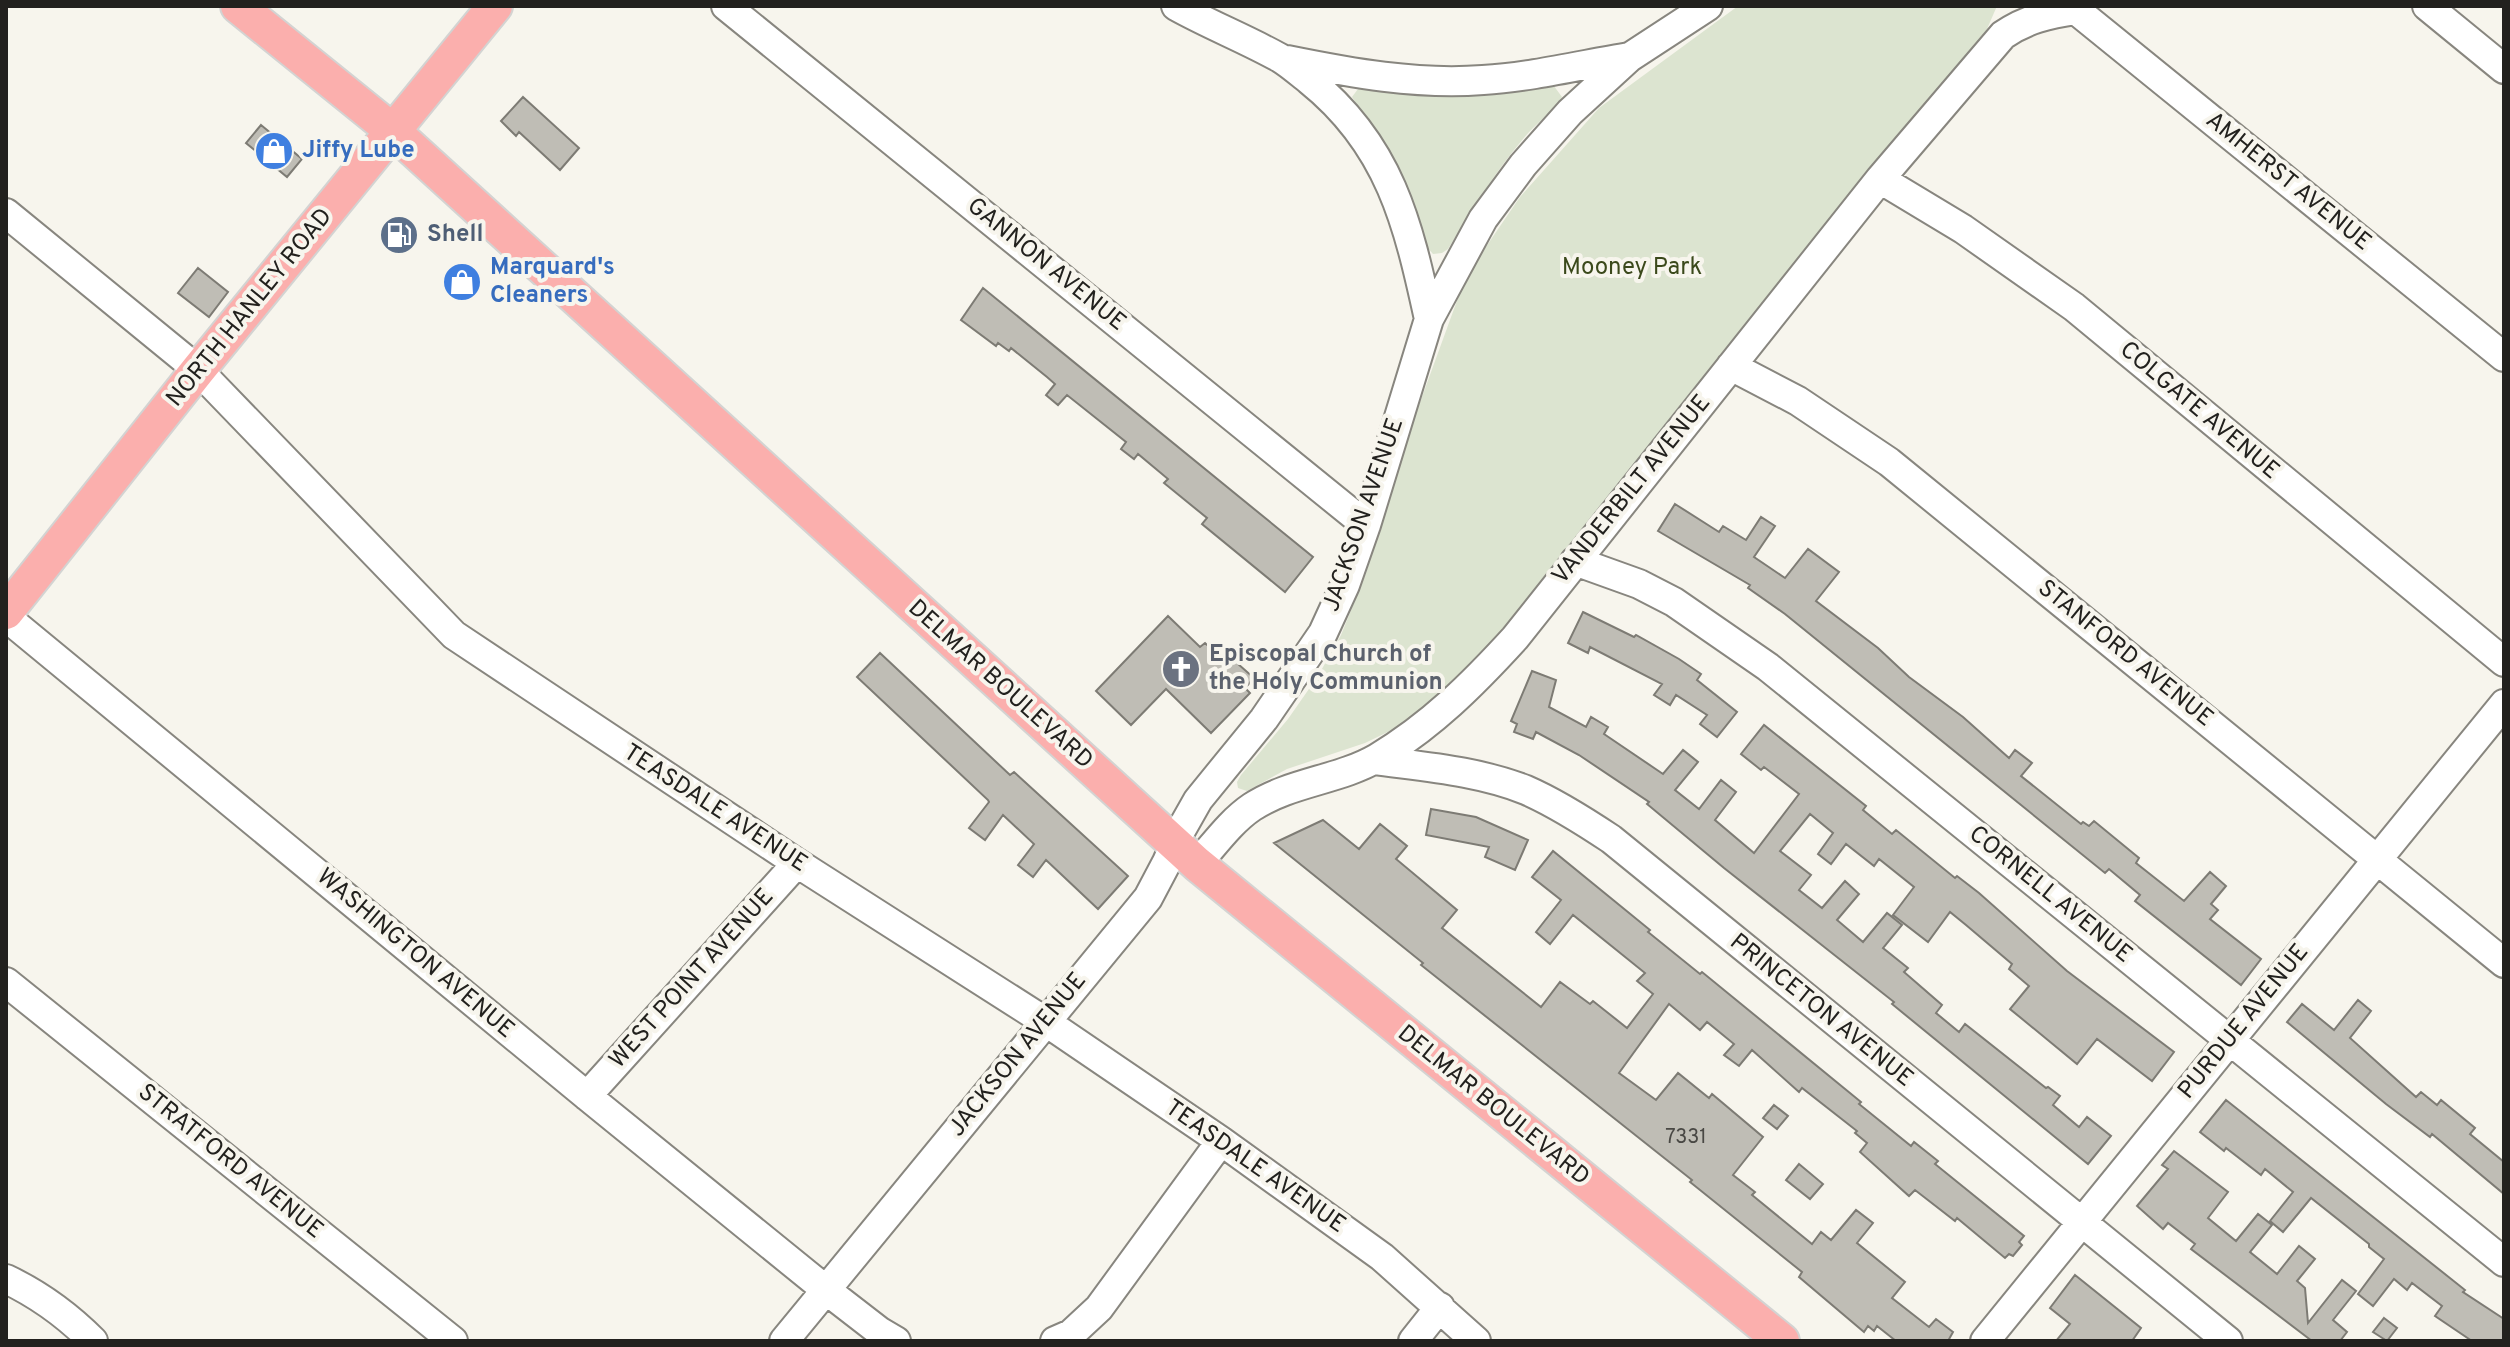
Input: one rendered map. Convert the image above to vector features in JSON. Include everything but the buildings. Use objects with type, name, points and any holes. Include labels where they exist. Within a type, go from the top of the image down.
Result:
[{"type":"main road","name":"DELMAR BOULEVARD","points":[[238,6],[394,132],[1186,854],[1782,1341]]},
{"type":"main road","name":"NORTH HANLEY ROAD","points":[[6,614],[198,370],[495,6]]},
{"type":"street","name":"GANNON AVENUE","points":[[726,6],[1366,525]]},
{"type":"street","points":[[1176,6],[1282,59],[1332,98],[1364,136],[1386,176],[1411,237],[1429,319]]},
{"type":"street","name":"JACKSON AVENUE","points":[[784,1341],[1186,854],[1198,800],[1264,719],[1323,633],[1345,585],[1366,525],[1429,319],[1483,219],[1523,165],[1570,112],[1630,57],[1708,6]]},
{"type":"street","points":[[2003,35],[2008,6]]},
{"type":"street","points":[[2427,6],[2504,69]]},
{"type":"street","name":"VANDERBILT AVENUE","points":[[1186,854],[1252,807],[1279,793],[1374,760],[1430,723],[1473,685],[1515,638],[1880,179],[2003,35],[2019,24],[2074,8]]},
{"type":"street","name":"AMHERST AVENUE","points":[[2074,8],[2504,357]]},
{"type":"street","points":[[1282,59],[1365,75],[1444,81],[1517,76],[1630,57]]},
{"type":"street","name":"COLGATE AVENUE","points":[[1880,179],[1963,229],[2074,307],[2504,662]]},
{"type":"street","name":"TEASDALE AVENUE","points":[[6,213],[198,370],[454,635],[797,863],[1046,1022],[1221,1141],[1382,1257],[1476,1341]]},
{"type":"street","name":"STANFORD AVENUE","points":[[1731,366],[1798,401],[1889,462],[2504,963]]},
{"type":"street","name":"CORNELL AVENUE","points":[[1575,561],[1639,584],[1674,602],[1768,667],[2504,1262]]},
{"type":"street","name":"WASHINGTON AVENUE","points":[[6,614],[587,1096],[826,1290],[896,1341]]},
{"type":"street","name":"PURDUE AVENUE","points":[[1985,1341],[2504,704]]},
{"type":"street","name":"PRINCETON AVENUE","points":[[1374,760],[1462,772],[1525,790],[1574,814],[1611,839],[2228,1341]]},
{"type":"street","name":"WEST POINT AVENUE","points":[[587,1096],[797,863]]},
{"type":"street","name":"STRATFORD AVENUE","points":[[6,982],[453,1341]]},
{"type":"street","points":[[1055,1341],[1071,1334],[1099,1308],[1221,1141]]},
{"type":"street","points":[[6,1279],[29,1289],[67,1315],[93,1341]]},
{"type":"street","points":[[1413,1341],[1440,1307]]},
{"type":"green space","name":"Mooney Park","points":[[1738,6],[1997,6],[1970,57],[1498,640],[1453,683],[1396,728],[1365,743],[1287,769],[1247,791],[1238,788],[1241,775],[1288,719],[1318,676],[1341,635],[1366,573],[1415,416],[1466,276],[1520,197],[1599,108]]},
{"type":"green space","points":[[1551,82],[1562,97],[1502,165],[1448,249],[1433,254],[1427,247],[1409,195],[1352,97],[1366,85]]},
{"type":"place","name":"Jiffy Lube","points":[[274,151]]},
{"type":"place","name":"Shell","points":[[399,235]]},
{"type":"place","name":"Marquard's Cleaners","points":[[462,282]]},
{"type":"place","name":"Episcopal Church of the Holy Communion","points":[[1181,669]]}]
